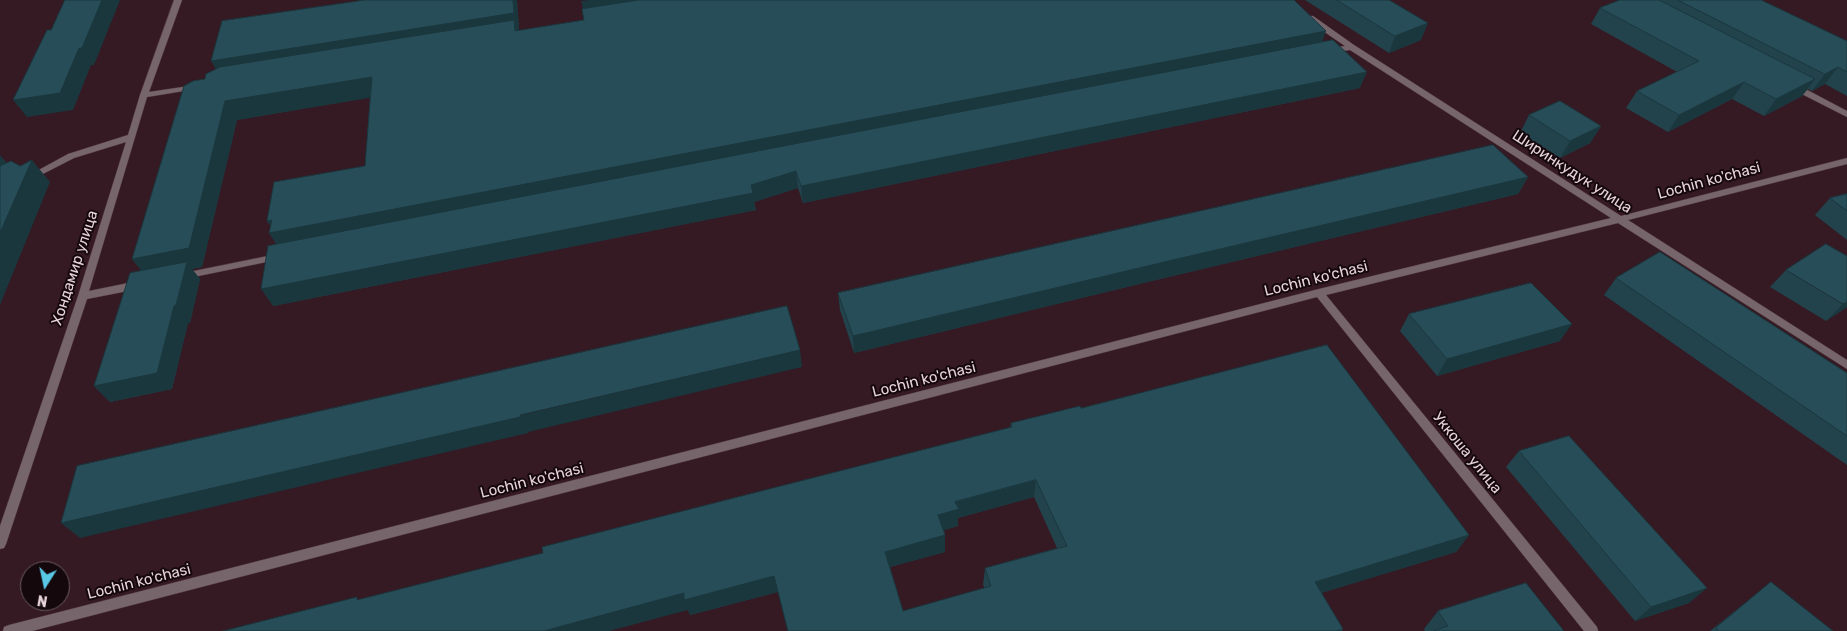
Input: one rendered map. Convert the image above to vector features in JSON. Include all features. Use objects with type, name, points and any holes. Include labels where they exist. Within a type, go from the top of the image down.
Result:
[{"type":"street","name":"Хондамир улица","points":[[0,544],[83,296],[144,95],[178,0]]},
{"type":"street","name":"Ширинкудук улица","points":[[1300,10],[1351,47],[1847,365]]},
{"type":"street","points":[[1321,53],[1351,47]]},
{"type":"street","points":[[1785,82],[1847,114]]},
{"type":"street","points":[[144,95],[203,86]]},
{"type":"street","points":[[18,184],[70,156],[131,137]]},
{"type":"street","name":"Lochin ko'chasi","points":[[9,631],[1319,294],[1847,161]]},
{"type":"street","points":[[170,278],[288,256]]},
{"type":"street","points":[[83,296],[151,282]]},
{"type":"street","name":"Уккоша улица","points":[[1319,294],[1592,631]]},
{"type":"building","points":[[65,0],[102,0],[82,48],[79,48],[60,93],[13,100],[47,30],[51,30]]},
{"type":"building","points":[[365,0],[513,0],[514,13],[211,61],[222,21]]},
{"type":"building","points":[[639,0],[1294,0],[1326,31],[269,233],[272,220],[267,221],[274,182],[365,166],[372,77],[225,101],[189,248],[132,259],[184,86],[193,81],[205,79],[206,74],[220,67],[514,20],[515,31],[584,20],[582,9]]},
{"type":"building","points":[[1337,0],[1389,0],[1428,23],[1395,36]]},
{"type":"building","points":[[1620,0],[1659,0],[1815,79],[1776,99],[1744,82],[1679,115],[1637,91],[1699,61],[1600,8]]},
{"type":"building","points":[[1678,0],[1761,0],[1847,41],[1847,72],[1838,67],[1825,74]]},
{"type":"building","points":[[1333,40],[1367,72],[801,186],[796,171],[751,185],[753,193],[261,289],[268,246]]},
{"type":"building","points":[[1560,101],[1601,126],[1570,141],[1529,115]]},
{"type":"building","points":[[1493,145],[1528,177],[853,336],[838,293]]},
{"type":"building","points":[[32,160],[0,233],[0,166],[11,161],[20,166]]},
{"type":"building","points":[[1847,194],[1847,211],[1830,198]]},
{"type":"building","points":[[1826,244],[1847,256],[1847,302],[1843,304],[1786,270]]},
{"type":"building","points":[[1660,252],[1847,373],[1847,436],[1616,278]]},
{"type":"building","points":[[187,262],[157,373],[94,386],[130,273]]},
{"type":"building","points":[[1531,283],[1572,324],[1447,359],[1409,314]]},
{"type":"building","points":[[787,306],[800,350],[61,523],[77,466]]},
{"type":"building","points":[[1327,345],[1469,535],[1315,582],[1343,629],[1336,631],[788,631],[774,576],[684,600],[684,593],[544,631],[223,631],[357,597],[357,600],[543,553],[542,547],[1012,427],[1011,423],[1080,406],[1081,408]],"holes":[[[1036,480],[1067,546],[985,568],[991,586],[903,611],[885,552],[945,535],[938,515],[959,509],[955,502]]]},
{"type":"building","points":[[1569,436],[1707,588],[1651,607],[1519,451]]},
{"type":"building","points":[[1771,582],[1833,631],[1719,631],[1716,628]]},
{"type":"building","points":[[1526,583],[1564,631],[1433,631],[1448,626],[1438,611]]}]
